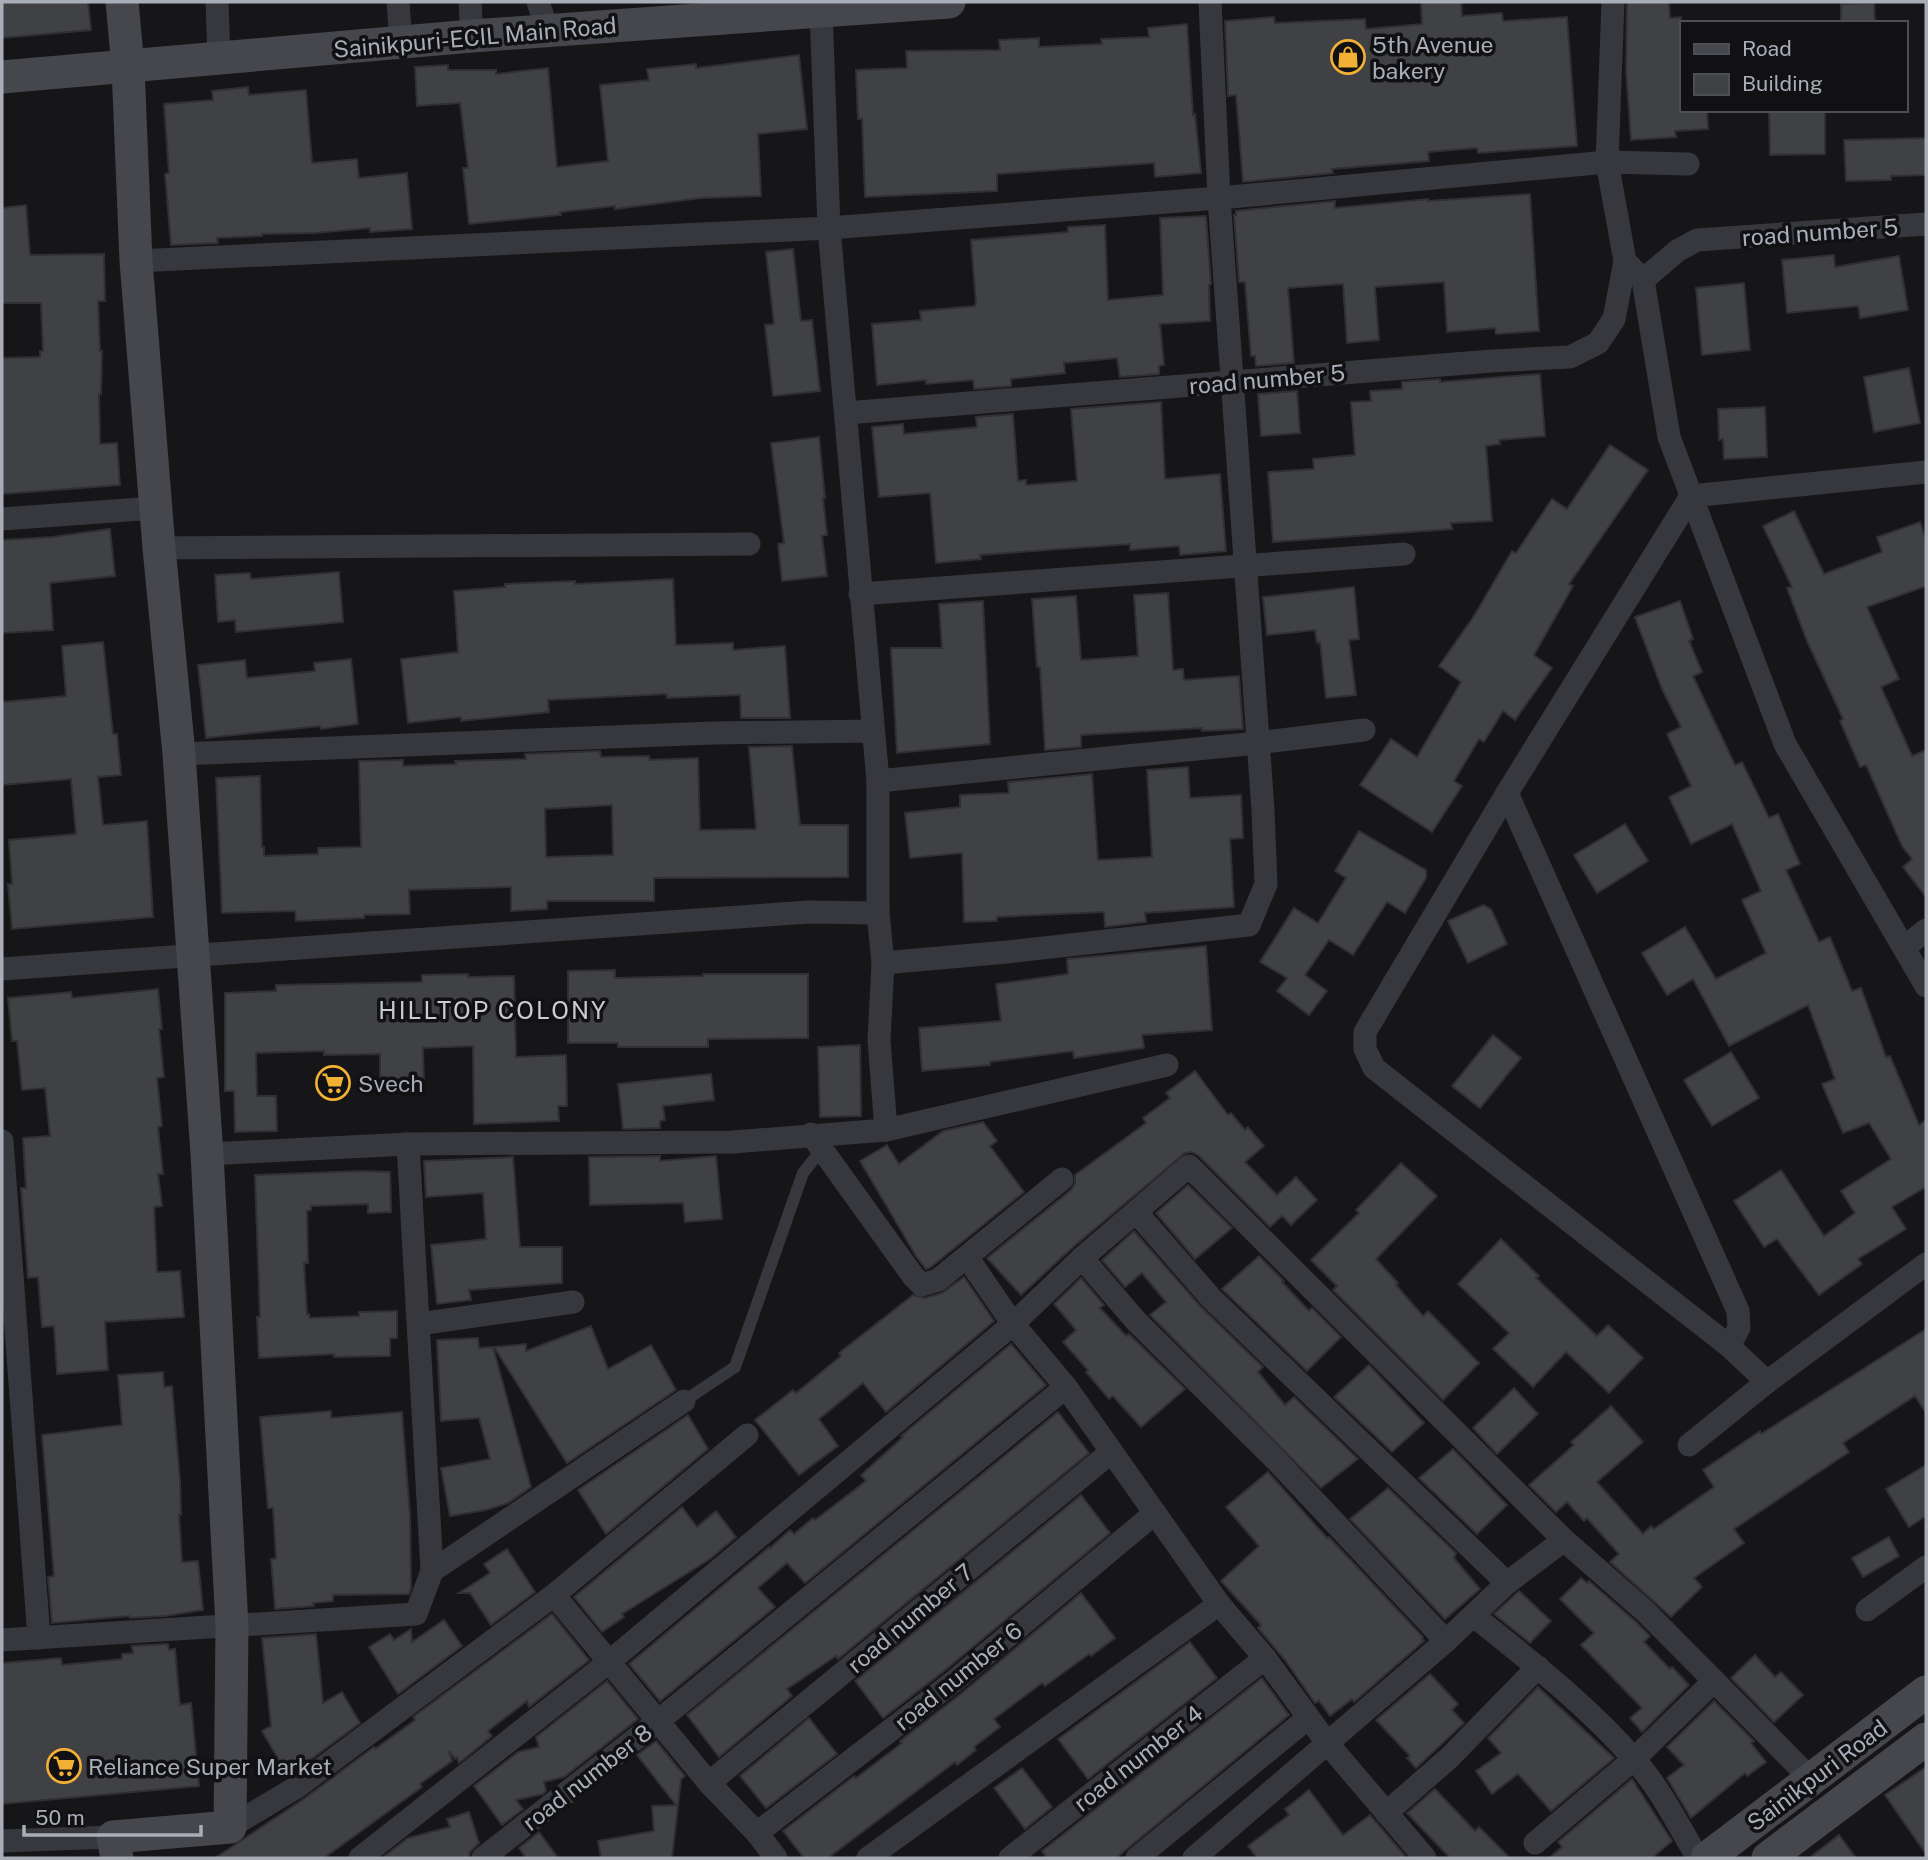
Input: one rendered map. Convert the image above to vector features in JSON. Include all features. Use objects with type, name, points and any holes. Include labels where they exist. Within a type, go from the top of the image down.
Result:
[{"type":"street","points":[[122,2],[128,67],[136,261],[155,508],[179,754],[207,1154],[232,1626],[230,1827]]},
{"type":"street","points":[[217,2],[219,58]]},
{"type":"street","points":[[398,2],[401,43]]},
{"type":"street","points":[[470,2],[472,36]]},
{"type":"street","name":"Sainikpuri-ECIL Main Road","points":[[2,77],[472,36],[543,17],[949,2]]},
{"type":"street","points":[[883,963],[1249,925],[1266,884],[1219,198],[1210,2]]},
{"type":"street","points":[[1613,2],[1607,162],[1625,261],[1643,280],[1669,437],[1785,744],[1926,986]]},
{"type":"street","points":[[820,6],[829,228],[878,781],[878,913],[883,963],[879,1040],[886,1130]]},
{"type":"street","points":[[136,261],[829,228],[1219,198],[1607,162],[1688,163]]},
{"type":"street","name":"road number 5","points":[[1643,280],[1677,251],[1697,240],[1926,224]]},
{"type":"street","name":"road number 5","points":[[846,413],[1570,357],[1598,343],[1614,319],[1625,261]]},
{"type":"street","points":[[1691,496],[1926,472]]},
{"type":"street","points":[[1691,496],[1374,1013],[1365,1032],[1365,1049],[1374,1068],[1730,1346],[1767,1382]]},
{"type":"street","points":[[2,519],[155,508]]},
{"type":"street","points":[[159,548],[749,544]]},
{"type":"street","points":[[860,594],[1404,554]]},
{"type":"street","points":[[179,754],[714,733],[873,730]]},
{"type":"street","points":[[878,781],[1364,730]]},
{"type":"street","points":[[1507,793],[1738,1311],[1739,1328],[1730,1346]]},
{"type":"street","points":[[2,969],[809,912],[878,913]]},
{"type":"street","points":[[1904,948],[1926,930]]},
{"type":"street","points":[[207,1154],[408,1144],[816,1142],[886,1130],[1167,1065]]},
{"type":"street","points":[[816,1142],[913,1276],[922,1284],[939,1280],[1062,1179]]},
{"type":"street","points":[[2,1640],[416,1615],[432,1571],[408,1144]]},
{"type":"street","points":[[2,1156],[39,1638]]},
{"type":"street","points":[[360,1858],[610,1662],[1013,1324],[1082,1258],[1189,1166],[1564,1540],[1646,1612],[1812,1780]]},
{"type":"street","points":[[1136,1212],[1211,1298],[1507,1583]]},
{"type":"street","points":[[967,1257],[1013,1324],[1066,1387],[1219,1604],[1265,1658],[1328,1744],[1425,1858]]},
{"type":"street","points":[[1082,1258],[1136,1321],[1275,1459],[1446,1641]]},
{"type":"street","points":[[1689,1445],[1767,1382],[1926,1264]]},
{"type":"street","points":[[419,1324],[573,1302]]},
{"type":"street","name":"road number 8","points":[[483,1858],[657,1721],[1066,1387]]},
{"type":"street","points":[[432,1571],[684,1401]]},
{"type":"street","points":[[2,1841],[115,1848],[230,1827],[297,1787],[554,1595],[747,1435]]},
{"type":"street","name":"road number 7","points":[[709,1783],[1110,1452]]},
{"type":"street","name":"road number 6","points":[[757,1833],[953,1682],[1155,1513]]},
{"type":"street","points":[[1194,1858],[1446,1641],[1507,1583],[1564,1540]]},
{"type":"street","points":[[1867,1610],[1926,1567]]},
{"type":"street","points":[[554,1595],[709,1783],[757,1833],[776,1858]]},
{"type":"street","points":[[868,1858],[1219,1604]]},
{"type":"street","points":[[1474,1616],[1568,1692],[1634,1759],[1650,1779],[1698,1858]]},
{"type":"street","name":"road number 4","points":[[1010,1858],[1265,1658]]},
{"type":"street","points":[[1386,1813],[1449,1758],[1538,1667]]},
{"type":"street","points":[[1535,1843],[1634,1759],[1714,1681]]},
{"type":"street","name":"Sainikpuri Road","points":[[1707,1858],[1926,1692]]},
{"type":"street","points":[[1137,1858],[1308,1717]]},
{"type":"street","name":"Sainikpuri Road","points":[[1768,1858],[1926,1739]]},
{"type":"lane","points":[[684,1401],[735,1367],[816,1142]]},
{"type":"building","points":[[2,2],[88,2],[91,30],[2,38]]},
{"type":"building","points":[[1421,2],[1461,2],[1462,16],[1502,13],[1503,21],[1567,17],[1577,146],[1478,153],[1477,148],[1428,152],[1429,161],[1332,169],[1333,173],[1243,182],[1236,95],[1228,96],[1225,21],[1274,17],[1275,23],[1365,19],[1366,29],[1422,24]]},
{"type":"building","points":[[1627,2],[1669,2],[1670,18],[1681,17],[1680,112],[1707,112],[1708,129],[1675,131],[1676,137],[1631,140],[1626,70]]},
{"type":"building","points":[[1874,3],[1875,21],[1841,21],[1841,4]]},
{"type":"building","points":[[1187,24],[1193,115],[1195,114],[1201,173],[1155,177],[1154,163],[997,174],[997,191],[865,197],[862,119],[858,119],[856,70],[907,68],[906,51],[1000,50],[999,40],[1039,38],[1039,47],[1102,44],[1101,39],[1149,37],[1148,28]]},
{"type":"building","points":[[799,55],[807,129],[758,134],[761,196],[701,198],[615,209],[615,206],[560,212],[561,215],[469,224],[463,168],[468,168],[460,103],[417,106],[415,67],[448,65],[448,70],[496,70],[496,74],[548,68],[557,167],[608,161],[600,85],[649,80],[647,69],[696,64],[696,68]]},
{"type":"building","points":[[248,87],[249,95],[306,90],[312,163],[357,159],[359,178],[407,173],[412,229],[370,232],[370,228],[262,234],[217,238],[218,243],[171,245],[165,174],[169,173],[164,104],[213,100],[212,91]]},
{"type":"building","points":[[1769,112],[1825,112],[1825,154],[1770,155]]},
{"type":"building","points":[[1926,138],[1926,175],[1891,176],[1891,180],[1846,181],[1844,140]]},
{"type":"building","points":[[1530,194],[1539,331],[1496,334],[1495,328],[1447,332],[1444,282],[1375,287],[1379,340],[1347,343],[1343,284],[1288,288],[1294,363],[1256,366],[1255,356],[1251,356],[1245,282],[1239,282],[1234,215],[1236,211],[1335,201],[1335,208],[1428,199]]},
{"type":"building","points":[[26,205],[30,255],[104,254],[105,301],[98,301],[102,351],[100,444],[117,443],[120,485],[2,494],[2,358],[40,357],[40,351],[43,351],[41,303],[2,303],[2,208]]},
{"type":"building","points":[[1206,216],[1211,284],[1210,321],[1160,324],[1164,365],[1159,366],[1159,374],[1120,377],[1117,358],[1064,363],[1065,373],[1011,379],[1011,386],[974,389],[973,380],[926,384],[926,380],[877,385],[872,324],[921,320],[920,311],[975,306],[971,240],[1068,232],[1068,227],[1105,225],[1108,300],[1163,295],[1160,218]]},
{"type":"building","points":[[793,249],[801,321],[812,320],[820,391],[773,396],[765,325],[774,324],[766,252]]},
{"type":"building","points":[[1834,255],[1835,267],[1899,256],[1908,310],[1860,318],[1858,306],[1787,313],[1782,260]]},
{"type":"building","points":[[1744,283],[1750,350],[1702,355],[1696,288]]},
{"type":"building","points":[[1909,368],[1920,423],[1874,432],[1864,377]]},
{"type":"building","points":[[1540,374],[1545,436],[1499,440],[1500,444],[1486,446],[1492,521],[1451,523],[1452,529],[1273,542],[1268,472],[1314,469],[1313,459],[1355,455],[1351,402],[1371,401],[1370,391],[1402,389],[1402,382],[1440,379],[1440,382]]},
{"type":"building","points":[[1297,391],[1300,433],[1261,436],[1258,394]]},
{"type":"building","points":[[1161,402],[1165,479],[1220,474],[1226,551],[1180,555],[1179,546],[1130,550],[1130,544],[980,555],[981,559],[936,563],[930,493],[879,497],[872,427],[903,424],[904,434],[977,427],[976,417],[1013,414],[1018,481],[1026,480],[1026,485],[1077,481],[1071,409]]},
{"type":"building","points":[[1765,407],[1767,457],[1724,459],[1723,439],[1719,440],[1718,409]]},
{"type":"building","points":[[819,437],[827,535],[822,536],[827,576],[782,581],[778,544],[784,543],[771,443]]},
{"type":"building","points":[[1610,445],[1648,470],[1569,584],[1573,586],[1534,655],[1552,668],[1515,720],[1503,711],[1484,742],[1479,739],[1454,781],[1462,786],[1432,832],[1360,785],[1391,739],[1417,757],[1461,682],[1439,666],[1474,616],[1512,551],[1516,553],[1552,499],[1567,509]]},
{"type":"building","points":[[1794,511],[1824,574],[1882,552],[1877,537],[1920,522],[1926,540],[1926,586],[1867,607],[1899,679],[1881,687],[1912,756],[1926,750],[1926,897],[1903,867],[1912,859],[1902,846],[1866,765],[1860,767],[1840,721],[1843,719],[1807,641],[1787,588],[1792,587],[1763,526]]},
{"type":"building","points":[[110,529],[115,576],[50,583],[53,630],[2,633],[2,540]]},
{"type":"building","points":[[339,572],[343,622],[236,632],[235,620],[218,622],[215,575],[250,573],[251,579]]},
{"type":"building","points":[[673,579],[676,645],[733,643],[733,650],[785,646],[790,718],[741,718],[740,695],[667,698],[667,694],[548,700],[549,712],[461,721],[461,717],[408,723],[401,659],[458,652],[454,591],[505,587],[505,584]]},
{"type":"building","points":[[1354,587],[1359,639],[1349,640],[1356,695],[1326,698],[1320,642],[1317,643],[1315,630],[1267,635],[1263,597]]},
{"type":"building","points":[[1168,593],[1173,670],[1183,669],[1184,680],[1239,676],[1243,729],[1202,731],[1202,728],[1081,735],[1081,747],[1045,750],[1040,667],[1037,667],[1032,599],[1076,596],[1081,660],[1138,656],[1134,595]]},
{"type":"building","points":[[983,601],[990,744],[897,753],[891,648],[942,648],[939,604]]},
{"type":"building","points":[[1680,601],[1693,639],[1689,641],[1702,672],[1693,676],[1735,765],[1742,762],[1769,818],[1778,814],[1800,864],[1786,870],[1819,942],[1830,937],[1852,991],[1861,988],[1886,1057],[1890,1056],[1919,1125],[1926,1120],[1926,1187],[1892,1207],[1906,1229],[1858,1259],[1862,1264],[1819,1295],[1777,1239],[1764,1247],[1734,1201],[1781,1170],[1824,1236],[1855,1213],[1841,1191],[1891,1159],[1869,1123],[1843,1133],[1822,1084],[1835,1079],[1808,1005],[1729,1046],[1693,979],[1667,995],[1642,953],[1685,927],[1716,979],[1766,953],[1742,900],[1761,891],[1732,824],[1691,844],[1669,797],[1691,786],[1667,734],[1681,727],[1662,689],[1635,617]]},
{"type":"building","points":[[103,642],[113,734],[117,734],[121,775],[98,777],[103,825],[147,821],[153,917],[12,929],[8,884],[12,884],[9,840],[76,834],[71,779],[2,785],[2,702],[66,696],[62,646]]},
{"type":"building","points":[[351,659],[358,724],[206,738],[198,665],[245,660],[247,678],[315,671],[314,663]]},
{"type":"building","points":[[792,746],[800,825],[848,825],[848,877],[654,878],[654,901],[547,901],[547,909],[511,911],[511,887],[409,890],[410,914],[296,921],[295,911],[222,913],[216,778],[260,776],[264,856],[318,854],[318,848],[361,847],[359,761],[403,760],[403,766],[456,764],[455,761],[526,759],[525,754],[600,751],[601,757],[649,756],[650,760],[698,758],[700,830],[756,829],[749,747]],"holes":[[[612,805],[613,855],[546,857],[545,809]]]},
{"type":"building","points":[[1188,767],[1190,798],[1241,795],[1243,838],[1230,839],[1234,907],[1145,913],[1146,922],[1105,927],[1104,912],[997,917],[997,921],[964,922],[962,853],[910,858],[905,813],[960,807],[960,795],[1009,793],[1008,782],[1092,774],[1098,860],[1152,857],[1147,770]]},
{"type":"building","points":[[1625,824],[1648,861],[1597,893],[1574,855]]},
{"type":"building","points":[[1359,831],[1426,870],[1426,878],[1405,913],[1387,902],[1353,955],[1329,940],[1305,975],[1327,991],[1309,1015],[1277,991],[1287,978],[1260,962],[1294,908],[1318,923],[1346,878],[1335,871]]},
{"type":"building","points":[[1483,905],[1491,909],[1507,944],[1468,963],[1448,921]]},
{"type":"building","points":[[1206,946],[1212,1030],[1142,1035],[1144,1048],[1074,1058],[1073,1051],[990,1062],[990,1065],[922,1071],[919,1028],[1001,1021],[996,984],[1068,974],[1067,959]]},
{"type":"building","points":[[615,970],[615,978],[703,974],[808,974],[808,1038],[708,1039],[708,1047],[618,1047],[618,1043],[568,1043],[568,971]]},
{"type":"building","points":[[468,974],[468,977],[514,976],[516,1057],[566,1055],[567,1106],[558,1106],[559,1121],[474,1124],[473,1046],[423,1048],[424,1082],[380,1084],[380,1054],[324,1055],[324,1051],[256,1053],[257,1096],[276,1096],[277,1131],[235,1132],[234,1091],[225,1091],[225,993],[276,991],[276,985],[422,982],[422,975]]},
{"type":"building","points":[[158,989],[164,1077],[157,1078],[163,1174],[158,1174],[162,1206],[154,1207],[157,1272],[180,1271],[184,1317],[105,1322],[108,1370],[57,1374],[54,1326],[42,1327],[38,1277],[28,1278],[21,1188],[26,1188],[23,1138],[50,1136],[45,1088],[22,1090],[17,1041],[12,1041],[8,998],[71,992],[72,998]]},
{"type":"building","points":[[1493,1035],[1521,1058],[1480,1108],[1452,1086]]},
{"type":"building","points":[[860,1045],[861,1116],[820,1117],[818,1047]]},
{"type":"building","points":[[1731,1052],[1759,1098],[1712,1126],[1684,1080]]},
{"type":"building","points":[[1195,1071],[1228,1115],[1231,1113],[1245,1130],[1248,1127],[1264,1146],[1245,1162],[1277,1195],[1296,1177],[1317,1200],[1291,1225],[1282,1216],[1270,1227],[1199,1156],[1192,1152],[1185,1153],[1073,1247],[1021,1295],[987,1258],[1071,1190],[1075,1175],[1146,1123],[1143,1118],[1170,1098],[1166,1093]]},
{"type":"building","points":[[711,1074],[714,1100],[663,1106],[665,1120],[660,1121],[660,1128],[623,1129],[618,1084]]},
{"type":"building","points":[[983,1122],[997,1141],[990,1146],[1024,1192],[926,1269],[860,1161],[887,1145],[899,1164],[943,1131]]},
{"type":"building","points":[[660,1156],[660,1161],[716,1156],[722,1219],[685,1222],[683,1203],[590,1205],[589,1157]]},
{"type":"building","points":[[513,1157],[520,1247],[562,1247],[562,1283],[469,1290],[471,1300],[437,1304],[431,1245],[486,1239],[483,1193],[426,1197],[424,1161]]},
{"type":"building","points":[[1401,1163],[1437,1196],[1376,1259],[1423,1316],[1428,1311],[1479,1363],[1443,1400],[1333,1290],[1337,1286],[1311,1260],[1359,1213],[1356,1210]]},
{"type":"building","points":[[390,1172],[391,1212],[368,1213],[368,1204],[311,1206],[311,1210],[307,1211],[308,1263],[304,1263],[307,1314],[310,1318],[397,1311],[397,1338],[390,1338],[390,1356],[334,1357],[334,1354],[259,1358],[255,1175]]},
{"type":"building","points":[[1188,1185],[1232,1228],[1195,1259],[1156,1213]]},
{"type":"building","points":[[1134,1231],[1201,1307],[1263,1367],[1258,1372],[1285,1405],[1294,1397],[1358,1459],[1321,1488],[1150,1315],[1166,1302],[1142,1273],[1125,1287],[1102,1260]]},
{"type":"building","points":[[1501,1239],[1539,1276],[1536,1278],[1597,1336],[1608,1325],[1643,1358],[1609,1393],[1566,1352],[1533,1387],[1493,1349],[1509,1333],[1458,1284]]},
{"type":"building","points":[[1259,1256],[1309,1311],[1312,1308],[1341,1337],[1307,1371],[1222,1289]]},
{"type":"building","points":[[964,1277],[994,1321],[886,1412],[863,1383],[819,1419],[838,1446],[799,1475],[755,1420],[793,1390],[796,1393],[841,1356],[839,1353],[913,1295],[925,1298],[942,1293]]},
{"type":"building","points":[[1081,1278],[1104,1305],[1100,1308],[1126,1336],[1129,1334],[1185,1389],[1141,1427],[1113,1396],[1109,1399],[1063,1342],[1076,1330],[1054,1304]]},
{"type":"building","points":[[591,1326],[608,1369],[651,1345],[676,1390],[567,1463],[494,1347],[526,1344],[526,1351]]},
{"type":"building","points":[[1926,1329],[1926,1413],[1915,1396],[1843,1443],[1849,1452],[1734,1529],[1744,1543],[1694,1578],[1702,1587],[1671,1617],[1610,1562],[1619,1554],[1587,1518],[1584,1521],[1567,1502],[1556,1512],[1529,1485],[1574,1445],[1571,1442],[1611,1406],[1643,1442],[1597,1482],[1643,1534],[1651,1526],[1654,1529],[1714,1487],[1703,1470],[1760,1431],[1761,1434]]},
{"type":"building","points":[[478,1338],[479,1348],[493,1347],[531,1487],[508,1503],[450,1516],[441,1468],[490,1459],[479,1418],[441,1421],[437,1340]]},
{"type":"building","points":[[1011,1344],[1046,1385],[805,1583],[787,1563],[758,1588],[775,1607],[660,1701],[629,1664],[790,1530],[794,1534],[866,1481],[861,1475],[903,1437],[901,1436]]},
{"type":"building","points":[[1369,1365],[1424,1423],[1392,1452],[1334,1397]]},
{"type":"building","points":[[163,1372],[164,1387],[172,1386],[180,1482],[182,1562],[198,1561],[203,1610],[165,1616],[129,1616],[52,1623],[48,1577],[54,1576],[42,1435],[122,1425],[118,1375]]},
{"type":"building","points":[[1514,1388],[1538,1414],[1497,1454],[1473,1428]]},
{"type":"building","points":[[331,1411],[331,1418],[402,1412],[410,1516],[411,1588],[409,1594],[333,1595],[333,1601],[313,1603],[314,1606],[275,1609],[271,1559],[276,1558],[273,1508],[268,1508],[260,1417]]},
{"type":"building","points":[[1058,1412],[1089,1453],[838,1659],[836,1656],[787,1689],[792,1696],[719,1757],[687,1715]]},
{"type":"building","points":[[688,1415],[708,1449],[606,1534],[578,1490]]},
{"type":"building","points":[[1453,1449],[1507,1505],[1477,1534],[1419,1478]]},
{"type":"building","points":[[1926,1465],[1926,1516],[1909,1527],[1886,1489]]},
{"type":"building","points":[[1268,1472],[1327,1538],[1329,1537],[1423,1637],[1424,1641],[1354,1702],[1352,1699],[1330,1716],[1319,1701],[1315,1703],[1285,1660],[1258,1628],[1261,1625],[1221,1581],[1259,1546],[1226,1507]]},
{"type":"building","points":[[1388,1488],[1456,1553],[1454,1558],[1480,1589],[1445,1619],[1350,1519]]},
{"type":"building","points":[[1081,1495],[1110,1533],[944,1671],[883,1718],[855,1681]]},
{"type":"building","points":[[682,1507],[697,1527],[716,1511],[736,1537],[710,1559],[622,1614],[624,1617],[602,1632],[574,1597]]},
{"type":"building","points":[[1889,1537],[1899,1556],[1863,1577],[1852,1558]]},
{"type":"building","points":[[507,1549],[535,1592],[491,1625],[470,1593],[459,1593],[490,1573],[484,1564]]},
{"type":"building","points":[[1581,1578],[1587,1583],[1589,1581],[1636,1622],[1650,1636],[1644,1642],[1689,1685],[1642,1732],[1630,1718],[1642,1708],[1581,1645],[1594,1633],[1560,1599]]},
{"type":"building","points":[[1519,1591],[1551,1621],[1530,1643],[1494,1614]]},
{"type":"building","points":[[1081,1593],[1115,1638],[1045,1686],[1042,1683],[994,1719],[1000,1727],[974,1747],[976,1750],[957,1765],[955,1762],[828,1858],[804,1858],[783,1831],[902,1743],[900,1741]]},
{"type":"building","points":[[552,1614],[589,1660],[529,1707],[527,1701],[488,1731],[492,1736],[459,1763],[457,1757],[455,1759],[449,1751],[452,1761],[420,1784],[422,1787],[324,1858],[215,1858],[305,1798],[374,1747],[375,1749],[415,1720],[413,1717]]},
{"type":"building","points":[[444,1620],[462,1646],[398,1694],[369,1647],[390,1634],[394,1640],[411,1629],[412,1642]]},
{"type":"building","points":[[316,1634],[323,1703],[342,1692],[360,1723],[288,1776],[262,1731],[271,1726],[262,1638]]},
{"type":"building","points":[[1190,1642],[1217,1678],[1088,1779],[1058,1739]]},
{"type":"building","points":[[168,1644],[169,1650],[175,1649],[180,1705],[191,1703],[199,1786],[2,1804],[2,1663],[61,1658],[62,1665],[122,1659],[122,1654],[133,1653],[132,1646]]},
{"type":"building","points":[[1755,1655],[1775,1677],[1781,1672],[1803,1695],[1774,1722],[1731,1678]]},
{"type":"building","points":[[1430,1674],[1458,1704],[1452,1710],[1464,1723],[1416,1768],[1407,1758],[1410,1756],[1376,1720]]},
{"type":"building","points":[[1262,1678],[1289,1715],[1116,1858],[1047,1858],[1042,1851]]},
{"type":"building","points":[[607,1681],[638,1719],[564,1777],[544,1782],[546,1791],[543,1794],[516,1800],[523,1809],[502,1825],[474,1786],[518,1752],[539,1747],[536,1737]]},
{"type":"building","points":[[1538,1687],[1614,1758],[1551,1811],[1518,1774],[1492,1794],[1476,1771],[1501,1753],[1488,1738]]},
{"type":"building","points":[[1714,1701],[1754,1741],[1751,1743],[1766,1762],[1747,1776],[1745,1773],[1691,1818],[1667,1778],[1684,1765],[1667,1747]]},
{"type":"building","points":[[809,1718],[837,1754],[766,1808],[740,1776]]},
{"type":"building","points":[[656,1741],[685,1776],[681,1779],[672,1858],[601,1858],[598,1841],[654,1831],[652,1806],[676,1805],[637,1755]]},
{"type":"building","points":[[1926,1767],[1926,1854],[1885,1795]]},
{"type":"building","points":[[1022,1768],[1052,1807],[1025,1829],[994,1788]]},
{"type":"building","points":[[1632,1779],[1672,1841],[1652,1858],[1549,1858],[1562,1847],[1558,1842]]},
{"type":"building","points":[[1435,1789],[1475,1831],[1479,1827],[1510,1858],[1450,1858],[1407,1813]]},
{"type":"building","points":[[1309,1790],[1343,1835],[1370,1815],[1407,1858],[1257,1858],[1248,1846],[1289,1815],[1285,1809]]},
{"type":"building","points":[[469,1812],[479,1843],[470,1852],[469,1858],[382,1858],[408,1838],[450,1827],[447,1819]]},
{"type":"building","points":[[539,1832],[558,1858],[526,1858],[519,1848]]},
{"type":"building","points":[[1839,1835],[1856,1858],[1809,1858]]},
{"type":"place","name":"5th Avenue bakery","points":[[1348,57]]},
{"type":"place","name":"Svech","points":[[333,1083]]},
{"type":"place","name":"Reliance Super Market","points":[[64,1766]]},
{"type":"district","name":"HILLTOP COLONY","points":[[493,1010]]}]
